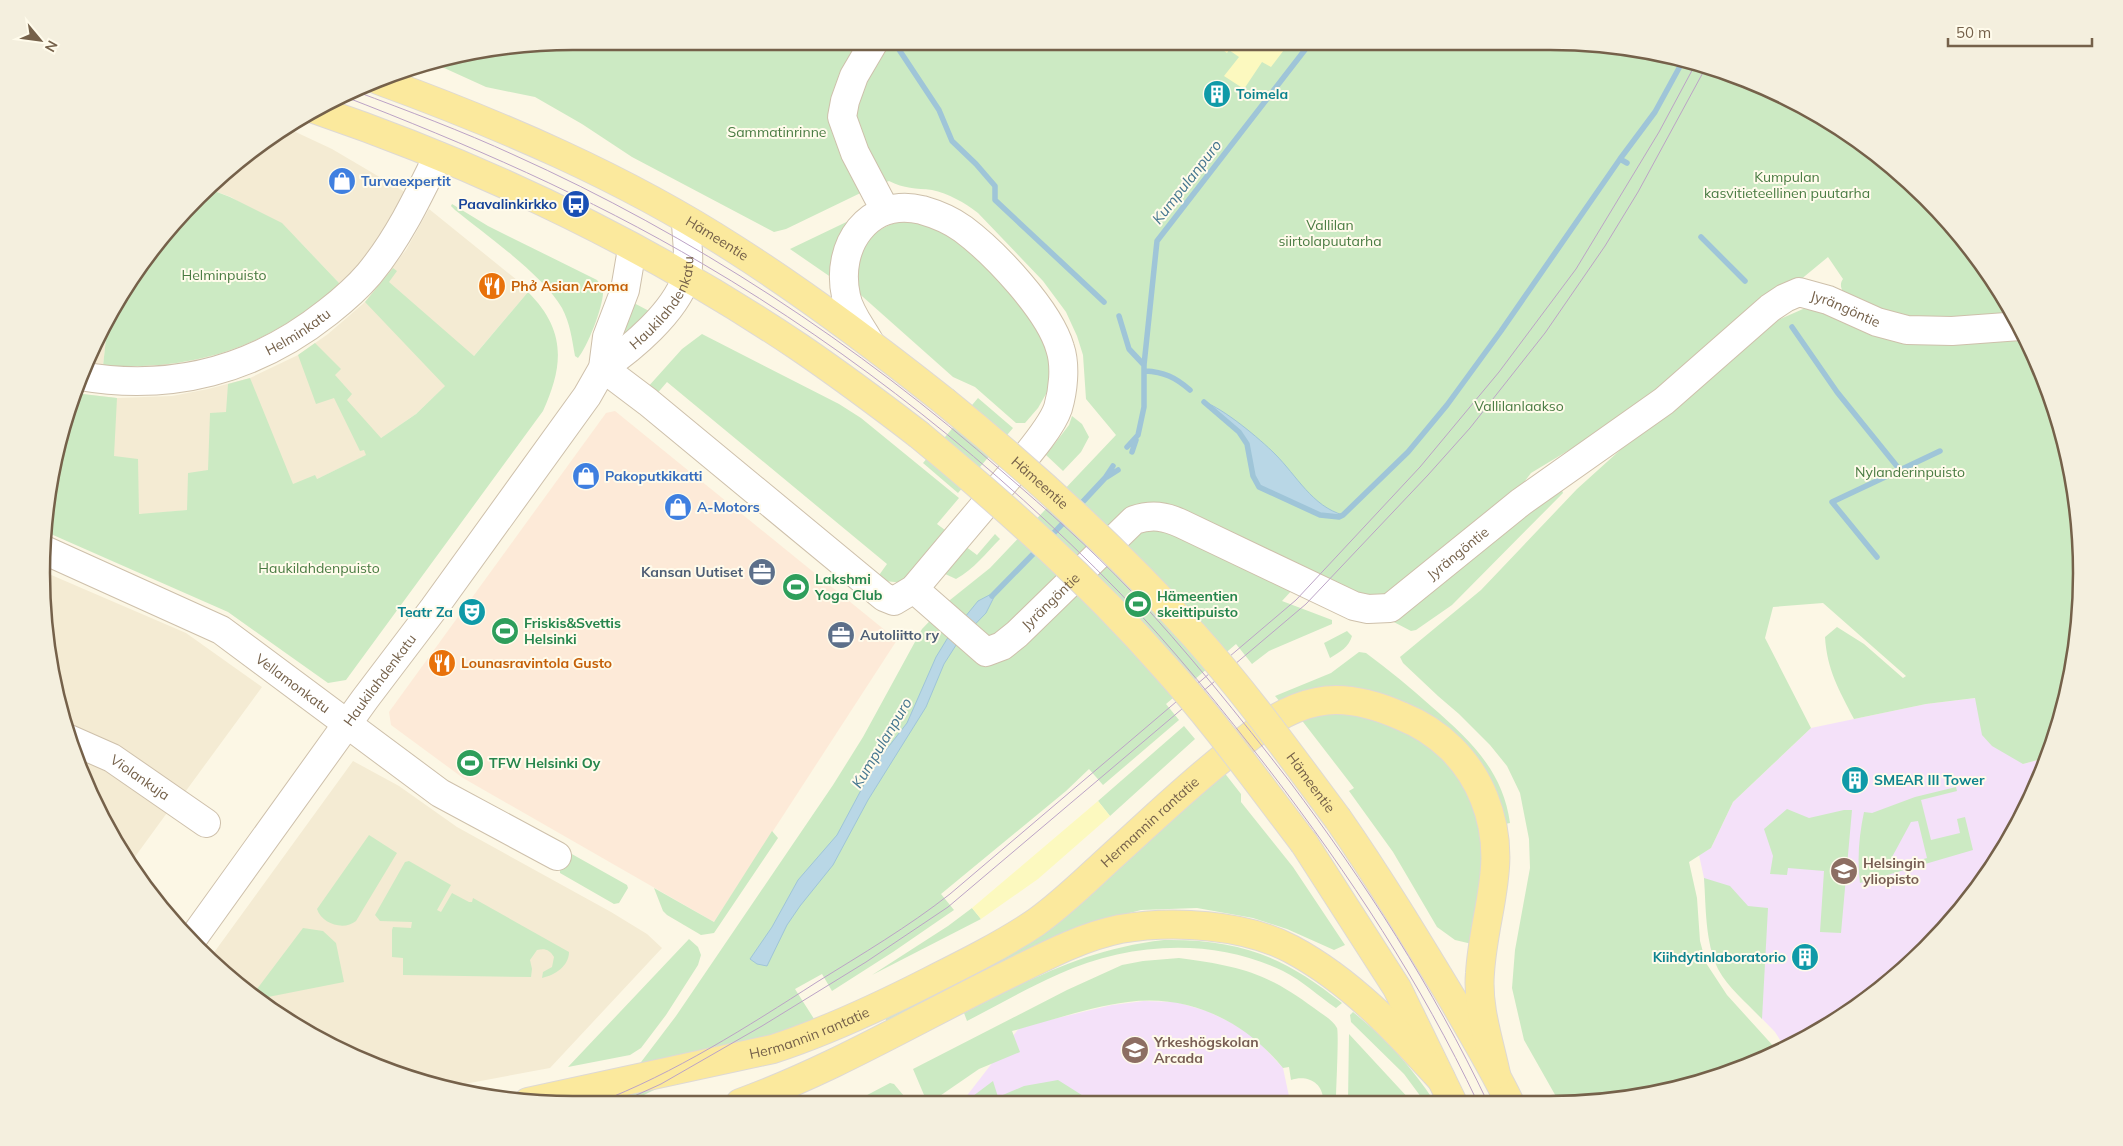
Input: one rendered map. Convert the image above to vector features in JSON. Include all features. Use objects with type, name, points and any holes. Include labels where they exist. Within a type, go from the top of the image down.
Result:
[{"type":"main road","name":"Hämeentie","points":[[389,84],[470,114],[523,137],[622,185],[740,252],[870,343],[944,401],[1052,492],[1140,577],[1247,698],[1338,819],[1378,877],[1496,1074],[1507,1096]]},
{"type":"main road","points":[[325,113],[438,156],[541,202],[686,278],[797,346],[847,380],[972,478],[1067,564],[1157,658],[1214,725],[1304,843],[1398,988],[1447,1090]]},
{"type":"main road","name":"Hermannin rantatie","points":[[558,1096],[773,1049],[873,1011],[973,960],[1037,922],[1070,895],[1202,774],[1273,718],[1317,702],[1341,701],[1378,707],[1425,728],[1446,743],[1461,758],[1474,775],[1485,799],[1492,823],[1497,856],[1495,881],[1479,975],[1480,1003],[1496,1074]]},
{"type":"main road","points":[[756,1096],[856,1053],[1048,954],[1118,930],[1148,926],[1190,926],[1236,931],[1290,949],[1316,964],[1358,994],[1396,1029],[1447,1090]]},
{"type":"street","points":[[869,50],[854,76],[842,117],[855,153],[885,210]]},
{"type":"street","name":"Helminkatu","points":[[88,378],[106,381],[144,382],[185,379],[224,369],[280,346],[307,329],[347,297],[383,256],[415,203],[438,156]]},
{"type":"street","points":[[603,368],[648,402],[888,600],[894,601],[914,589],[1033,447],[1057,410],[1064,371],[1061,349],[1049,323],[1028,293],[964,230],[952,222],[923,210],[902,208],[885,210],[861,228],[847,251],[844,267],[846,296],[870,343]]},
{"type":"street","name":"Haukilahdenkatu","points":[[196,935],[581,405],[603,368],[628,350],[666,311],[686,278],[688,266],[686,220]]},
{"type":"street","name":"Haukilahdenkatu","points":[[603,368],[607,336],[625,290],[632,249]]},
{"type":"street","name":"Jyrängöntie","points":[[914,589],[986,652],[1002,646],[1017,634],[1134,520],[1149,516],[1162,516],[1354,606],[1368,609],[1390,608],[1521,502],[1664,401],[1770,308],[1785,298],[1800,292],[1828,300],[1877,322],[1907,330],[1952,331],[2011,327]]},
{"type":"street","name":"Vellamonkatu","points":[[51,553],[221,630],[440,792],[557,856]]},
{"type":"street","name":"Violankuja","points":[[79,743],[112,758],[206,823]]},
{"type":"shaded area","points":[[293,131],[332,149],[405,192],[377,242],[340,284],[297,239],[231,197],[216,191],[255,158]]},
{"type":"shaded area","points":[[429,209],[523,285],[528,292],[462,370],[416,414],[374,443],[367,455],[317,479],[199,509],[146,514],[95,513],[54,508],[68,438],[82,394],[117,398],[172,396],[250,378],[298,355],[328,334],[365,302],[406,250]]},
{"type":"shaded area","points":[[106,338],[103,366],[94,364]]},
{"type":"shaded area","points":[[615,411],[897,640],[714,922],[463,778],[391,725],[389,712],[606,413]]},
{"type":"shaded area","points":[[50,574],[186,633],[262,687],[180,799],[77,738],[60,675],[54,641]]},
{"type":"shaded area","name":"Helsingin yliopisto","points":[[1976,698],[2023,764],[2038,760],[2033,773],[2019,804],[1985,864],[1943,918],[1920,943],[1895,966],[1841,1008],[1781,1042],[1775,1032],[1736,992],[1719,970],[1711,950],[1704,878],[1699,855],[1711,848],[1733,802],[1811,728],[1926,704]]},
{"type":"shaded area","points":[[82,750],[172,806],[134,858],[104,804]]},
{"type":"shaded area","points":[[353,761],[399,786],[457,827],[611,912],[647,934],[662,948],[550,1068],[463,1084],[405,1068],[373,1056],[311,1026],[255,988],[214,953]]},
{"type":"shaded area","name":"Yrkeshögskolan Arcada","points":[[1144,1001],[1176,1002],[1207,1011],[1236,1025],[1261,1044],[1283,1068],[1289,1096],[967,1096],[1020,1027],[1112,1005]]},
{"type":"green space","points":[[573,50],[1550,50],[1618,54],[1652,60],[1718,78],[1750,90],[1812,120],[1841,138],[1895,180],[1920,203],[1943,228],[1985,282],[2019,342],[2033,373],[2045,405],[2063,471],[2069,505],[2073,573],[2069,641],[2063,675],[2055,708],[2038,760],[2023,764],[1992,746],[1982,735],[1975,698],[1926,704],[1854,719],[1843,699],[1828,660],[1825,637],[1837,627],[1864,644],[1903,678],[1906,676],[1823,603],[1773,607],[1765,638],[1811,728],[1733,802],[1711,848],[1689,862],[1697,898],[1700,941],[1706,963],[1727,995],[1773,1046],[1718,1068],[1652,1086],[1618,1092],[1556,1096],[1524,1040],[1512,988],[1515,950],[1530,868],[1529,839],[1520,793],[1507,766],[1490,745],[1403,663],[1400,657],[1481,590],[1577,489],[1649,424],[1696,389],[1778,320],[1803,309],[1820,310],[1847,298],[1841,287],[1843,279],[1828,257],[1662,394],[1531,473],[1516,493],[1380,601],[1306,575],[1282,601],[1332,620],[1332,624],[1269,651],[1252,664],[1236,644],[1166,704],[1179,720],[1103,785],[1089,769],[1066,791],[941,894],[954,910],[832,991],[822,974],[795,989],[816,1022],[790,1033],[635,1070],[676,1016],[833,785],[863,737],[922,629],[950,600],[990,568],[1116,435],[1086,399],[1083,355],[1066,312],[1043,281],[978,213],[956,199],[938,191],[905,187],[889,181],[786,229],[774,232],[632,157],[582,124],[535,97],[486,87],[442,67],[505,54]]},
{"type":"green space","name":"Helminpuisto","points":[[216,191],[282,223],[340,284],[313,306],[286,324],[258,339],[230,350],[170,364],[103,366],[106,338],[138,282],[180,228]]},
{"type":"green space","points":[[452,204],[488,226],[597,280],[603,291],[601,306],[590,336],[578,358],[575,356],[567,319],[553,295],[528,269],[455,210],[451,206]]},
{"type":"green space","points":[[861,215],[835,280],[790,249]]},
{"type":"green space","points":[[908,220],[934,224],[988,262],[1053,345],[1050,387],[1038,408],[1025,423],[1016,423],[975,387],[953,377],[854,289],[856,263],[866,243],[874,234],[884,228]]},
{"type":"green space","name":"Haukilahdenpuisto","points":[[393,268],[397,271],[389,282],[474,356],[528,292],[549,320],[555,334],[558,348],[558,363],[550,394],[543,411],[346,680],[328,683],[228,612],[51,534],[60,471],[82,394],[117,398],[114,456],[138,459],[139,514],[187,510],[188,473],[208,470],[210,413],[226,412],[228,384],[250,378],[293,484],[315,475],[317,479],[366,455],[364,450],[360,451],[334,398],[316,404],[298,355],[315,343],[341,369],[335,375],[352,394],[347,400],[381,438],[416,414],[445,386],[365,302]]},
{"type":"green space","points":[[632,302],[651,312],[618,350]]},
{"type":"green space","points":[[702,334],[839,404],[861,418],[959,498],[937,524],[949,533],[905,583],[884,581],[877,578],[887,564],[667,382],[655,396],[647,388],[682,349]]},
{"type":"green space","points":[[978,398],[1013,428],[958,493],[923,463]]},
{"type":"green space","points":[[1072,416],[1082,424],[1089,437],[1081,452],[1063,471],[1046,455],[1069,425]]},
{"type":"green space","points":[[1560,485],[1563,493],[1452,605],[1416,630],[1411,631],[1390,620]]},
{"type":"green space","points":[[995,534],[1000,539],[980,560],[956,579],[943,573],[965,546],[977,555]]},
{"type":"green space","points":[[1347,631],[1352,636],[1349,643],[1330,658],[1324,643]]},
{"type":"green space","points":[[1359,652],[1366,653],[1400,679],[1472,744],[1492,772],[1500,788],[1510,823],[1505,824],[1445,727],[1282,704],[1275,696],[1331,673]]},
{"type":"green space","points":[[1346,710],[1413,731],[1446,756],[1480,812],[1484,853],[1472,944],[1455,940],[1437,927],[1393,852],[1349,791],[1354,788],[1300,718]]},
{"type":"green space","points":[[1184,726],[1195,739],[1110,816],[1098,801]]},
{"type":"green space","points":[[1223,771],[1241,794],[1241,802],[1293,867],[1345,945],[1334,950],[1287,929],[1253,918],[1197,908],[1141,910],[1091,923],[888,1024],[885,1018]]},
{"type":"green space","points":[[1956,787],[1957,791],[1921,800],[1931,840],[1960,833],[1957,819],[1965,817],[1973,850],[1860,883],[1859,847],[1864,812],[1872,813],[1915,797]],"holes":[[[1918,821],[1927,858],[1885,870],[1911,822]]]},
{"type":"green space","points":[[1787,809],[1809,818],[1852,810],[1841,933],[1820,932],[1824,871],[1788,868],[1787,875],[1770,874],[1773,856],[1764,829]]},
{"type":"green space","points":[[772,831],[778,838],[714,933],[701,935],[663,911],[654,888],[714,922]]},
{"type":"green space","points":[[369,835],[397,853],[356,921],[340,926],[328,922],[317,909]]},
{"type":"green space","points":[[570,853],[627,885],[628,888],[619,903],[614,904],[560,873],[560,869]]},
{"type":"green space","points":[[409,861],[451,885],[437,910],[441,912],[452,893],[469,902],[472,902],[473,898],[569,952],[567,962],[552,975],[542,978],[543,972],[552,967],[554,957],[549,951],[542,949],[537,950],[530,960],[531,977],[403,975],[403,958],[392,957],[392,930],[393,927],[411,928],[412,922],[380,921],[375,915],[405,862]]},
{"type":"green space","points":[[1704,878],[1730,886],[1748,906],[1768,908],[1762,1019],[1732,989],[1718,969],[1708,936]]},
{"type":"green space","points":[[972,908],[981,919],[872,975],[948,926]]},
{"type":"green space","points":[[303,928],[323,931],[336,943],[344,982],[267,997],[257,989]]},
{"type":"green space","points":[[689,939],[698,947],[701,955],[698,965],[666,1015],[641,1048],[630,1055],[568,1067]]},
{"type":"green space","points":[[1164,940],[1191,940],[1215,943],[1238,947],[1259,954],[1280,962],[1300,973],[1342,1003],[1336,1008],[1290,975],[1256,960],[1200,949],[1171,948],[1142,950],[1086,963],[1035,985],[967,1021],[964,1013],[1013,988],[1061,967],[1110,950]]},
{"type":"green space","points":[[1179,958],[1218,964],[1251,972],[1266,978],[1297,996],[1330,1020],[1337,1028],[1336,1096],[1323,1096],[1318,1085],[1308,1079],[1297,1078],[1291,1080],[1289,1067],[1283,1068],[1268,1051],[1251,1037],[1233,1024],[1214,1014],[1173,1002],[1151,1001],[1128,1002],[1099,1007],[1012,1031],[1020,1052],[979,1069],[940,1096],[924,1096],[913,1069],[1067,990],[1122,965]]},
{"type":"green space","points":[[1353,1012],[1397,1053],[1430,1096],[1420,1096],[1404,1074],[1351,1022],[1350,1015]]},
{"type":"green space","points":[[1349,1034],[1406,1096],[1348,1096]]},
{"type":"green space","points":[[1058,1080],[1083,1096],[1000,1096],[1024,1086]]},
{"type":"green space","points":[[993,1081],[998,1096],[973,1096]]},
{"type":"green space","points":[[670,1082],[642,1096],[613,1096]]},
{"type":"green space","points":[[890,1083],[894,1084],[904,1096],[865,1096]]},
{"type":"sand","points":[[1229,50],[1284,50],[1271,67],[1262,62],[1244,89],[1224,76],[1239,57]]},
{"type":"sand","points":[[1098,801],[1110,816],[1038,879],[981,919],[972,908]]},
{"type":"water","points":[[1204,402],[1231,417],[1251,433],[1275,454],[1314,498],[1332,511],[1343,515],[1339,517],[1320,515],[1259,487],[1253,476],[1247,444],[1239,432]]},
{"type":"water","points":[[997,591],[986,613],[958,642],[944,664],[926,707],[868,800],[833,865],[787,925],[767,966],[757,964],[750,959],[772,927],[798,880],[837,835],[875,764],[907,723],[936,657],[947,639],[978,601]]},
{"type":"waterway","points":[[899,50],[939,110],[952,141],[995,186],[995,200],[1104,302]]},
{"type":"waterway","name":"Kumpulanpuro","points":[[1127,447],[1138,435],[1144,407],[1144,365],[1157,241],[1305,50]]},
{"type":"waterway","points":[[1204,402],[1239,432],[1247,444],[1253,476],[1259,487],[1320,515],[1339,517],[1343,515],[1408,452],[1447,405],[1655,112],[1680,67]]},
{"type":"waterway","points":[[1620,159],[1627,163]]},
{"type":"waterway","points":[[1701,237],[1745,281]]},
{"type":"waterway","points":[[1119,316],[1129,349],[1144,365]]},
{"type":"waterway","points":[[1792,327],[1837,392],[1900,470],[1832,502],[1877,557]]},
{"type":"waterway","points":[[1145,371],[1169,376],[1190,390]]},
{"type":"waterway","points":[[1132,452],[1136,440]]},
{"type":"waterway","points":[[1900,470],[1940,451]]},
{"type":"waterway","name":"Kumpulanpuro","points":[[1077,508],[1105,478],[1113,466]]},
{"type":"waterway","name":"Kumpulanpuro","points":[[1107,477],[1118,470]]},
{"type":"waterway","name":"Kumpulanpuro","points":[[1048,539],[1068,518]]},
{"type":"waterway","name":"Kumpulanpuro","points":[[992,596],[1038,549]]},
{"type":"tram line","points":[[614,1096],[654,1078],[764,1016],[868,951],[934,906],[1296,600],[1420,467],[1499,372],[1576,269],[1659,132],[1692,70]]},
{"type":"tram line","points":[[634,1096],[661,1084],[762,1026],[866,962],[948,907],[1306,604],[1470,428],[1545,333],[1605,246],[1638,192],[1703,73]]},
{"type":"tram line","points":[[364,94],[455,129],[580,186],[645,220],[709,257],[832,337],[891,380],[1052,515],[1130,590],[1172,636],[1290,782],[1345,858],[1421,977],[1484,1096]]},
{"type":"tram line","points":[[352,100],[526,172],[616,216],[703,264],[815,335],[869,374],[922,414],[1023,500],[1072,545],[1139,613],[1197,679],[1270,771],[1328,849],[1382,930],[1432,1014],[1474,1096]]},
{"type":"place","name":"Toimela","points":[[1217,94]]},
{"type":"place","name":"Turvaexpertit","points":[[342,181]]},
{"type":"place","name":"Paavalinkirkko","points":[[576,204]]},
{"type":"place","name":"Phở Asian Aroma","points":[[492,286]]},
{"type":"place","name":"Pakoputkikatti","points":[[586,476]]},
{"type":"place","name":"A-Motors","points":[[678,507]]},
{"type":"place","name":"Kansan Uutiset","points":[[762,572]]},
{"type":"place","name":"Lakshmi Yoga Club","points":[[796,587]]},
{"type":"place","name":"Hämeentien skeittipuisto","points":[[1138,604]]},
{"type":"place","name":"Teatr Za","points":[[472,612]]},
{"type":"place","name":"Friskis&Svettis Helsinki","points":[[505,631]]},
{"type":"place","name":"Autoliitto ry","points":[[841,635]]},
{"type":"place","name":"Lounasravintola Gusto","points":[[442,663]]},
{"type":"place","name":"TFW Helsinki Oy","points":[[470,763]]},
{"type":"place","name":"SMEAR III Tower","points":[[1855,780]]},
{"type":"place","name":"Helsingin yliopisto","points":[[1844,871]]},
{"type":"place","name":"Kiihdytinlaboratorio","points":[[1805,957]]},
{"type":"place","name":"Yrkeshögskolan Arcada","points":[[1135,1050]]},
{"type":"park label","name":"Sammatinrinne","points":[[777,132]]},
{"type":"park label","name":"Kumpulan kasvitieteellinen puutarha","points":[[1787,186]]},
{"type":"park label","name":"Vallilan siirtolapuutarha","points":[[1330,234]]},
{"type":"park label","name":"Vallilanlaakso","points":[[1519,406]]},
{"type":"park label","name":"Nylanderinpuisto","points":[[1910,472]]}]
